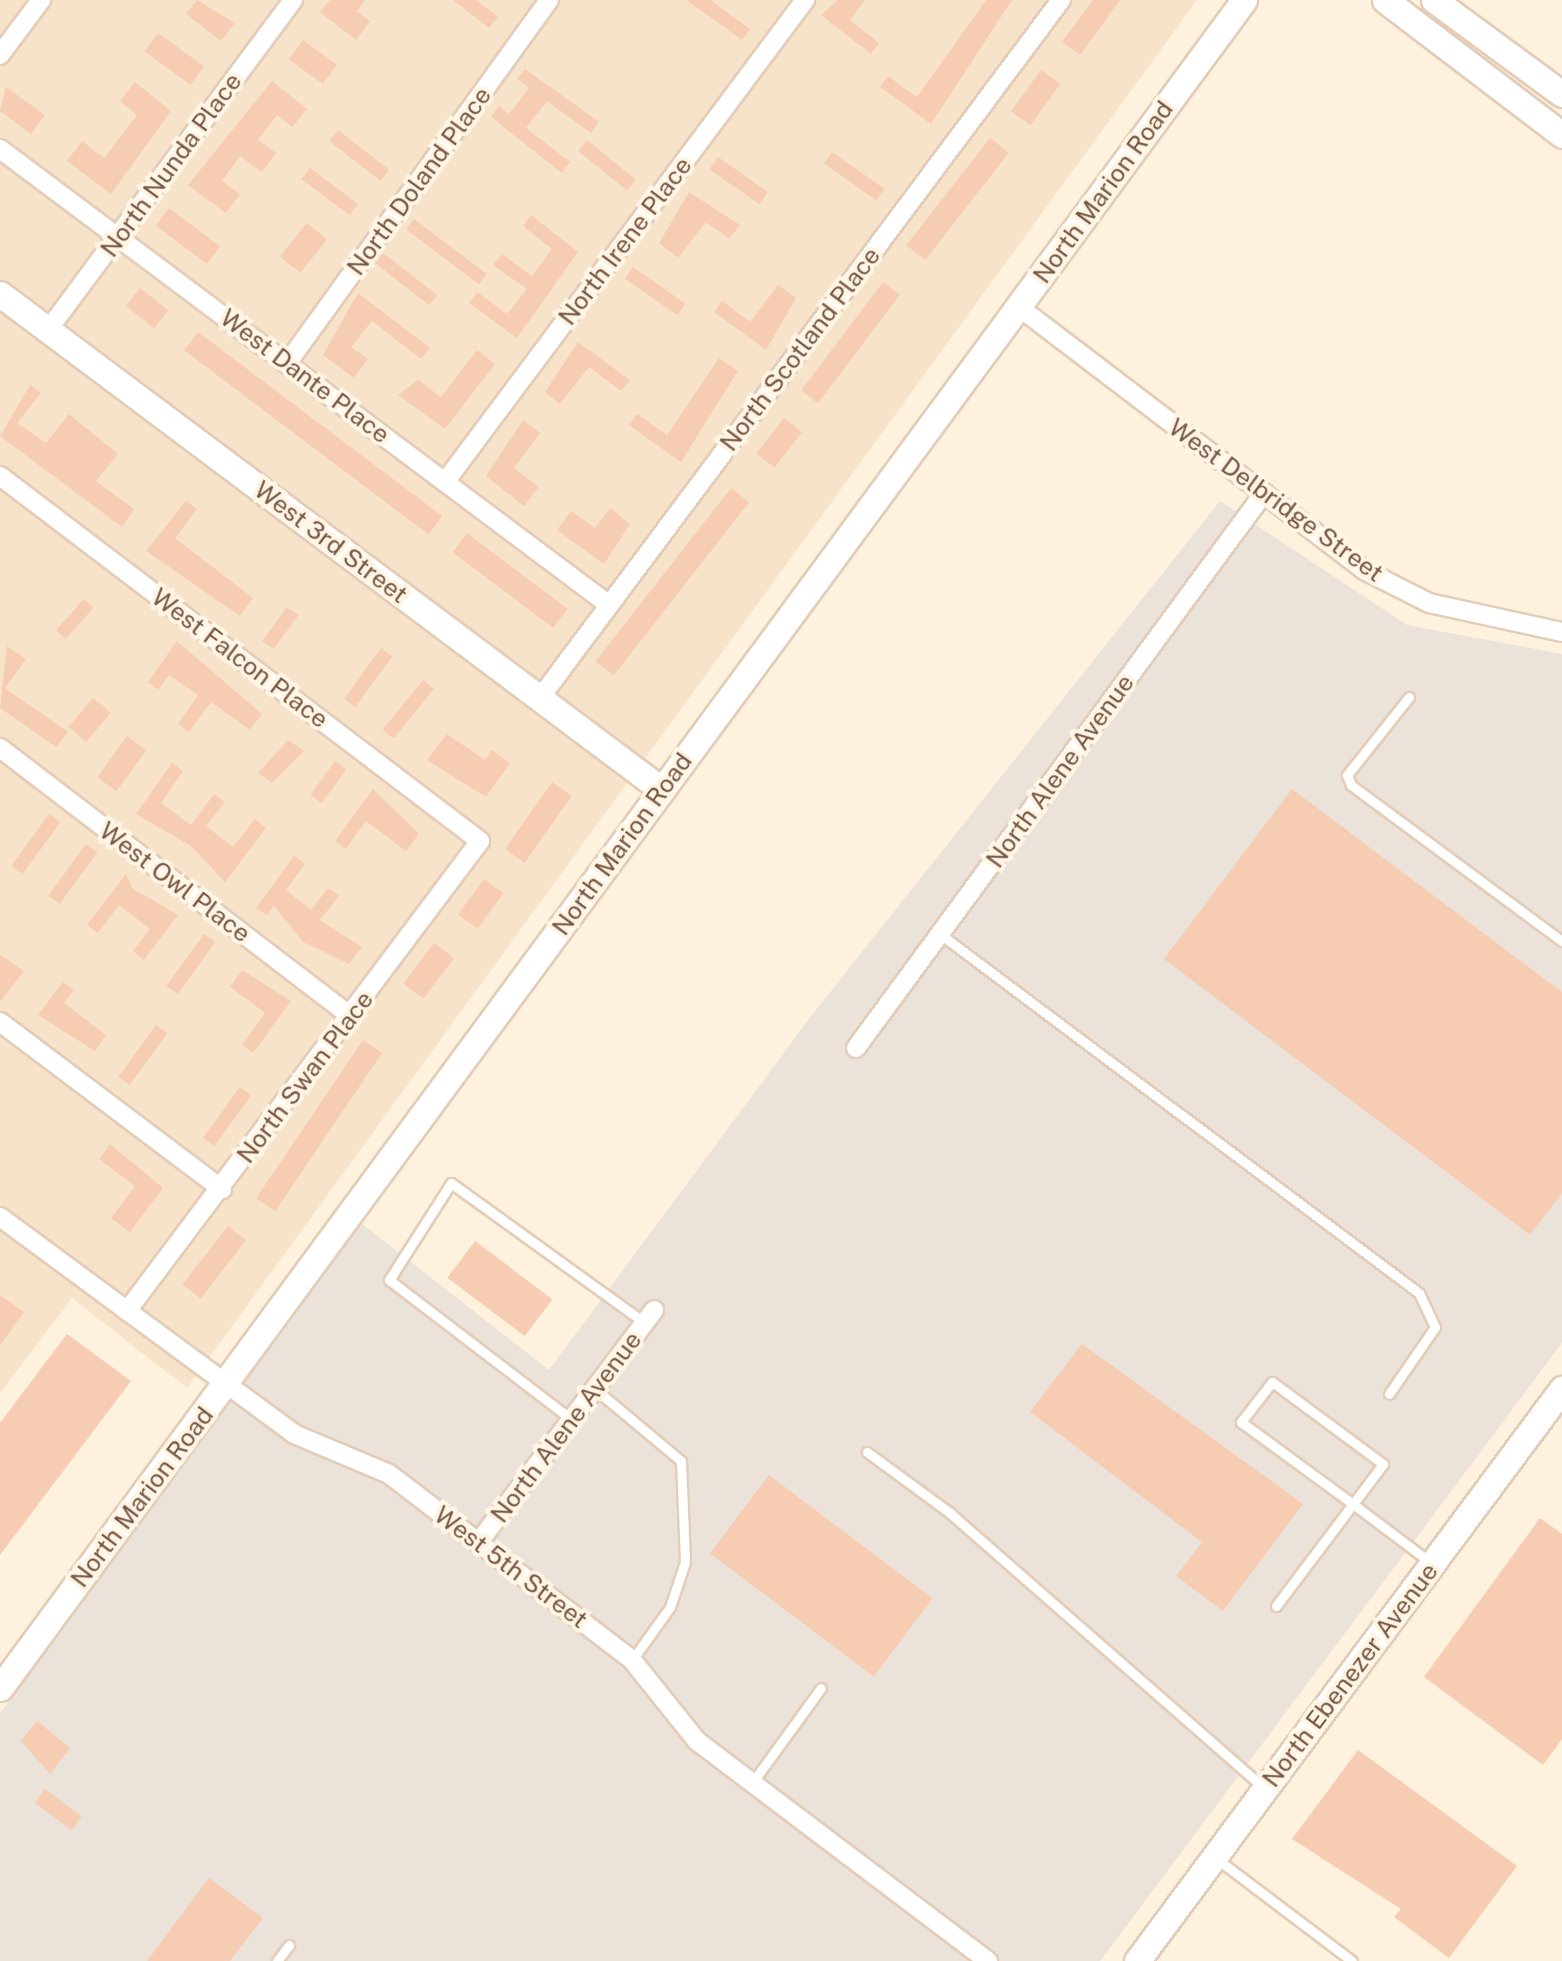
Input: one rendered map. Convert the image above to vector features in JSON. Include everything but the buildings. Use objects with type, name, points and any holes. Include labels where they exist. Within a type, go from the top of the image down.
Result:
[{"type":"main road","name":"North Marion Road","points":[[0,1688],[1244,0]]},
{"type":"main road","points":[[1386,0],[1562,135]]},
{"type":"main road","points":[[1434,0],[1562,94]]},
{"type":"main road","name":"West 3rd Street","points":[[0,294],[662,790]]},
{"type":"main road","name":"North Ebenezer Avenue","points":[[1137,1961],[1562,1389]]},
{"type":"street","points":[[0,55],[41,0]]},
{"type":"street","name":"North Nunda Place","points":[[48,330],[292,0]]},
{"type":"street","name":"North Doland Place","points":[[288,362],[549,0]]},
{"type":"street","name":"North Irene Place","points":[[445,482],[804,0]]},
{"type":"street","name":"North Scotland Place","points":[[540,698],[1061,0]]},
{"type":"street","name":"West Dante Place","points":[[0,149],[609,605]]},
{"type":"street","name":"West Delbridge Street","points":[[1019,307],[1364,570],[1429,602],[1562,632]]},
{"type":"street","name":"West Falcon Place","points":[[0,476],[480,841]]},
{"type":"street","name":"North Alene Avenue","points":[[856,1048],[1264,493]]},
{"type":"street","name":"West Owl Place","points":[[0,748],[350,1016]]},
{"type":"street","name":"North Swan Place","points":[[127,1312],[480,841]]},
{"type":"street","points":[[0,1022],[222,1189]]},
{"type":"street","name":"West 5th Street","points":[[0,1216],[224,1386],[294,1434],[389,1474],[632,1660],[696,1741],[988,1961]]},
{"type":"street","name":"North Alene Avenue","points":[[478,1542],[649,1317]]},
{"type":"lane","points":[[1409,697],[1347,774],[1351,785],[1562,940]]},
{"type":"lane","points":[[940,934],[1419,1293],[1434,1327],[1390,1394]]},
{"type":"lane","points":[[572,1420],[389,1280],[451,1183],[649,1317]]},
{"type":"lane","points":[[1276,1606],[1353,1504],[1383,1464],[1272,1382],[1242,1422],[1353,1504],[1432,1564]]},
{"type":"lane","points":[[595,1389],[681,1460],[685,1489],[684,1562],[670,1607],[632,1660]]},
{"type":"lane","points":[[867,1452],[950,1513],[1266,1788]]},
{"type":"lane","points":[[752,1783],[821,1688]]},
{"type":"lane","points":[[1214,1857],[1352,1961]]},
{"type":"lane","points":[[277,1961],[289,1946]]},
{"type":"shaded area","points":[[0,0],[1197,0],[187,1388],[72,1298],[0,1393]]},
{"type":"shaded area","points":[[1220,501],[1407,625],[1562,654],[1562,1343],[1100,1961],[0,1961],[0,1713],[361,1223],[549,1370],[812,1015]]}]
